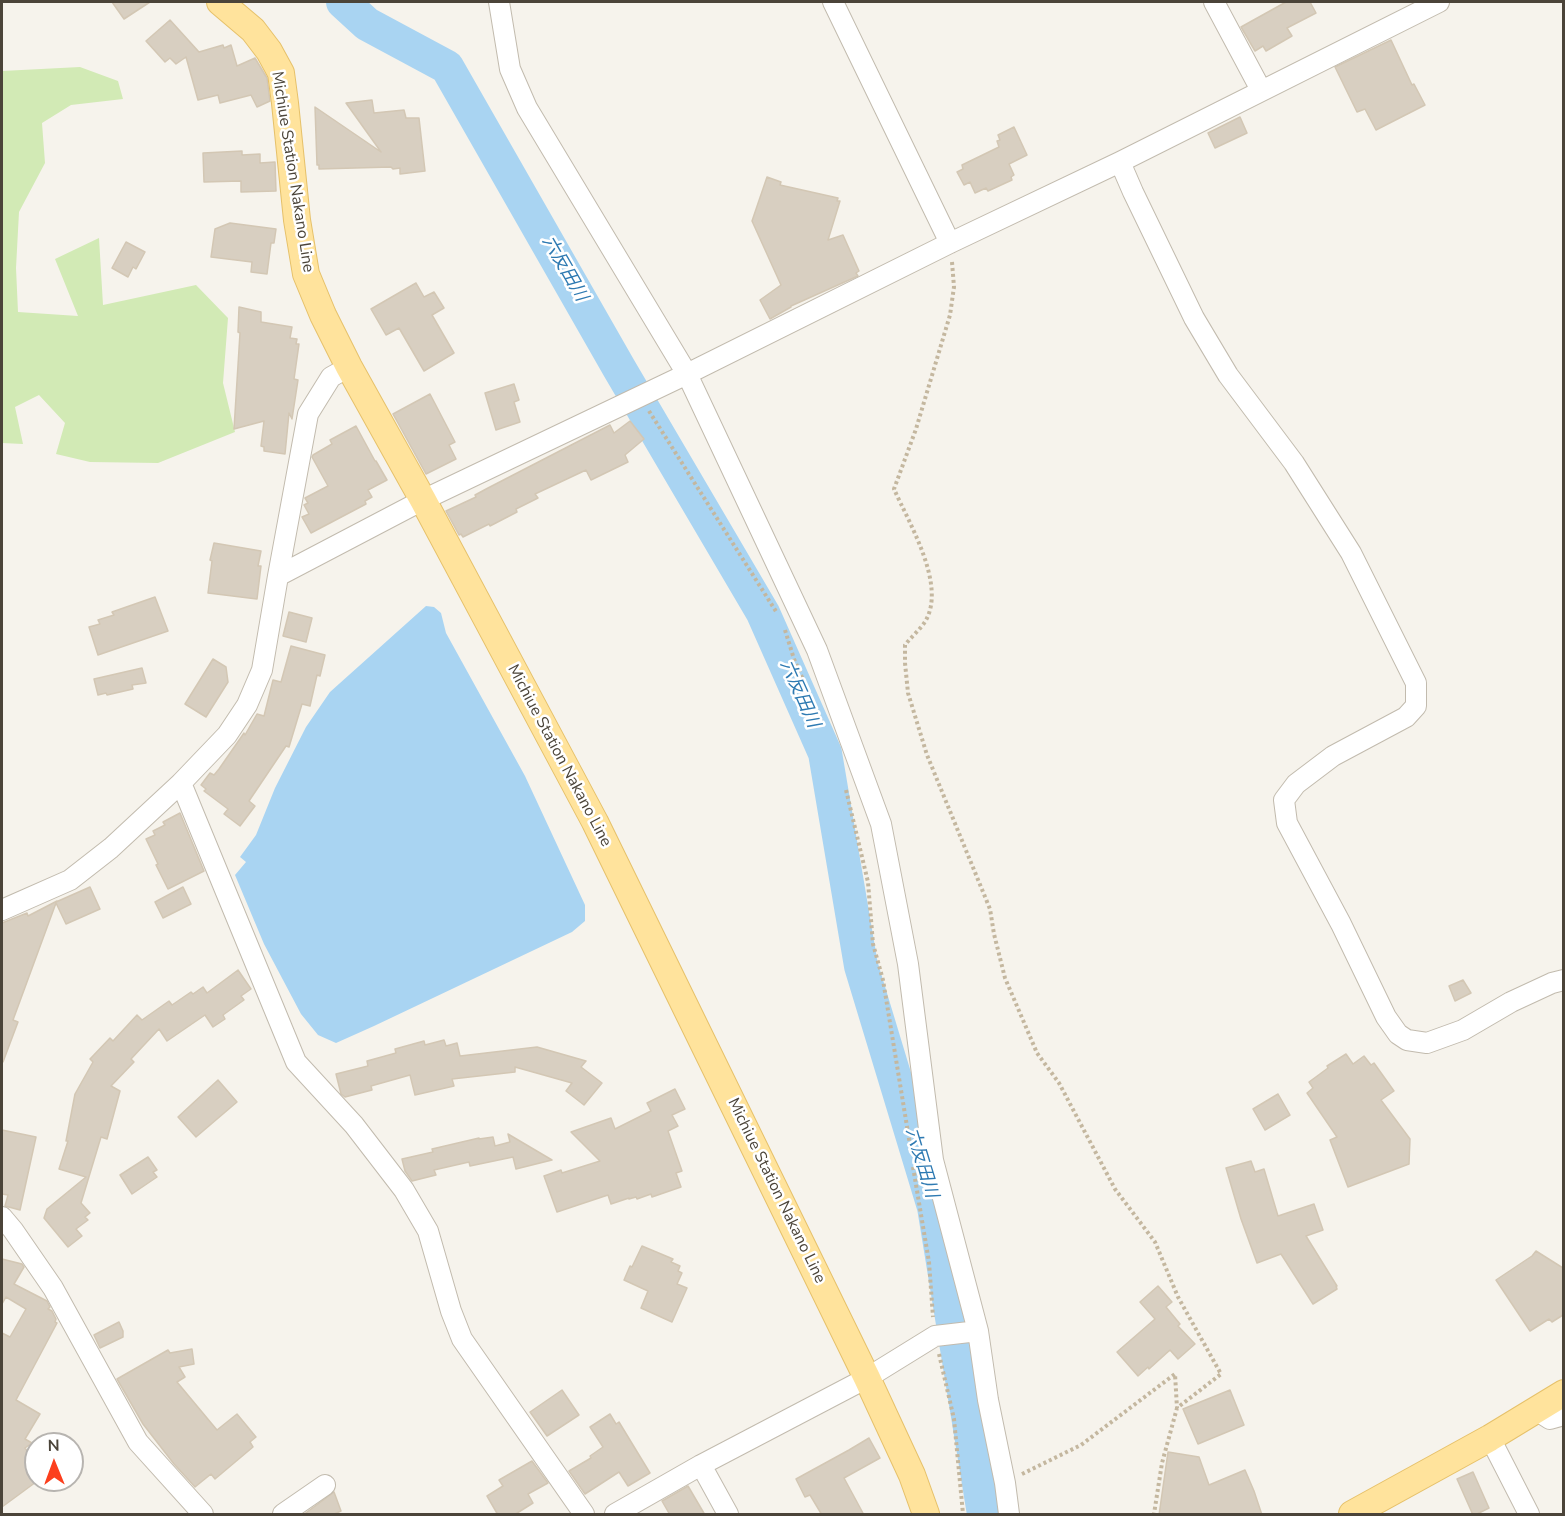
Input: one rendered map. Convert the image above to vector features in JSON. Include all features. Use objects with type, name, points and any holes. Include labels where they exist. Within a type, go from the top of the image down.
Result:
[{"type":"main road","name":"Michiue Station Nakano Line","points":[[220,2],[253,30],[269,51],[281,73],[297,220],[306,274],[323,315],[595,822],[867,1378],[912,1475],[926,1515]]},
{"type":"main road","points":[[1352,1515],[1490,1438],[1563,1393]]},
{"type":"street","points":[[499,2],[510,69],[526,108],[682,376],[817,650],[881,824],[908,964],[933,1160],[978,1331],[1009,1515]]},
{"type":"street","points":[[833,2],[950,243]]},
{"type":"street","points":[[1214,2],[1262,90]]},
{"type":"street","points":[[278,576],[423,500],[1120,162],[1439,2]]},
{"type":"street","points":[[1120,162],[1194,318],[1228,375],[1294,463],[1351,553],[1416,683],[1416,706],[1406,717],[1333,756],[1296,784],[1284,800],[1287,823],[1341,924],[1386,1017],[1398,1034],[1407,1040],[1427,1043],[1463,1030],[1511,1002],[1563,980]]},
{"type":"street","points":[[2,910],[70,880],[111,848],[181,783],[227,735],[248,705],[262,670],[308,414],[331,376],[349,367]]},
{"type":"street","points":[[181,783],[296,1062],[354,1125],[405,1190],[428,1231],[451,1311],[462,1339],[584,1515]]},
{"type":"street","points":[[2,1217],[53,1288],[138,1442],[203,1515]]},
{"type":"street","points":[[615,1515],[701,1464],[867,1378],[934,1336],[978,1331]]},
{"type":"street","points":[[1536,1410],[1550,1419],[1563,1415]]},
{"type":"street","points":[[1490,1438],[1529,1515]]},
{"type":"street","points":[[701,1464],[728,1515]]},
{"type":"street","points":[[283,1515],[325,1485]]},
{"type":"path","points":[[950,243],[954,287],[950,315],[916,429],[894,489],[925,556],[931,580],[932,600],[926,620],[905,645],[908,693],[927,754],[990,909],[1005,978],[1037,1053],[1059,1083],[1115,1189],[1155,1242],[1178,1297],[1221,1374],[1177,1408]]},
{"type":"path","points":[[639,396],[782,622],[794,659],[822,724]]},
{"type":"path","points":[[846,788],[868,882],[873,944],[883,980],[929,1262],[934,1336],[954,1419],[963,1515]]},
{"type":"path","points":[[1005,1483],[1081,1446],[1174,1374],[1177,1408],[1162,1463],[1154,1515]]},
{"type":"green space","points":[[80,67],[118,81],[123,99],[71,105],[42,123],[45,163],[19,212],[16,268],[18,312],[78,316],[55,259],[99,238],[103,305],[196,285],[228,318],[223,383],[235,432],[158,463],[90,462],[56,454],[65,423],[39,395],[15,407],[23,444],[2,443],[2,71]]},
{"type":"water","points":[[426,606],[434,607],[441,613],[446,633],[525,776],[585,905],[585,921],[572,932],[336,1043],[318,1035],[301,1014],[264,944],[235,875],[246,862],[240,857],[256,835],[275,788],[306,727],[330,692]]},
{"type":"building","points":[[112,2],[150,2],[124,19]]},
{"type":"building","points":[[1286,2],[1310,2],[1316,13],[1287,28],[1292,36],[1266,51],[1263,46],[1255,51],[1241,27]]},
{"type":"building","points":[[170,20],[199,52],[231,45],[237,66],[255,58],[267,78],[270,101],[257,107],[251,95],[220,103],[218,95],[198,100],[186,57],[176,64],[170,58],[165,62],[146,41]]},
{"type":"building","points":[[1391,40],[1412,85],[1414,84],[1425,105],[1376,130],[1365,109],[1357,112],[1335,67]]},
{"type":"building","points":[[372,100],[374,113],[404,110],[406,118],[419,118],[425,171],[400,174],[400,168],[391,167],[319,169],[315,107],[381,152],[346,103]]},
{"type":"building","points":[[1240,117],[1247,133],[1215,148],[1208,133]]},
{"type":"building","points":[[1014,127],[1027,155],[1009,164],[1014,175],[1011,177],[1012,180],[988,191],[986,188],[975,193],[970,182],[964,185],[957,172],[963,169],[962,165],[999,147],[998,135]]},
{"type":"building","points":[[242,151],[242,155],[260,154],[260,163],[275,162],[276,191],[241,192],[241,181],[204,182],[203,153]]},
{"type":"building","points":[[767,177],[781,182],[780,185],[838,198],[837,201],[840,201],[828,240],[843,235],[859,271],[856,273],[858,276],[791,306],[770,319],[760,300],[781,285],[752,221]]},
{"type":"building","points":[[230,223],[276,229],[274,243],[271,243],[267,274],[251,272],[252,262],[211,257],[215,229]]},
{"type":"building","points":[[126,242],[145,252],[136,269],[133,267],[128,277],[112,268]]},
{"type":"building","points":[[416,283],[424,297],[434,292],[444,308],[432,315],[454,353],[424,371],[399,328],[386,335],[371,309]]},
{"type":"building","points":[[239,307],[261,312],[261,322],[292,327],[290,338],[297,339],[296,344],[299,344],[294,379],[298,380],[292,419],[289,413],[285,454],[264,451],[264,447],[261,446],[264,421],[234,429],[240,333],[238,332]]},
{"type":"building","points":[[514,384],[519,400],[514,402],[520,422],[496,430],[485,393]]},
{"type":"building","points":[[430,394],[455,442],[449,445],[456,459],[426,474],[393,414]]},
{"type":"building","points":[[630,421],[644,439],[625,455],[628,462],[591,480],[586,470],[535,494],[538,498],[490,526],[489,524],[463,537],[459,535],[446,511],[610,425],[614,433]]},
{"type":"building","points":[[356,426],[387,480],[368,490],[372,497],[365,501],[366,504],[311,533],[302,517],[309,514],[304,505],[308,503],[305,498],[328,486],[312,457],[332,444],[330,440]]},
{"type":"building","points":[[214,543],[261,551],[257,599],[208,593],[212,561],[210,560]]},
{"type":"building","points":[[155,597],[168,631],[98,655],[89,627],[100,624],[98,620],[114,615],[112,612]]},
{"type":"building","points":[[289,612],[312,618],[306,642],[283,636]]},
{"type":"building","points":[[291,646],[325,655],[320,676],[317,675],[310,706],[302,704],[289,747],[286,746],[249,801],[255,806],[240,826],[224,814],[228,809],[204,791],[206,789],[201,785],[210,773],[214,775],[219,769],[244,733],[245,735],[257,714],[264,716],[273,680],[281,682]]},
{"type":"building","points":[[213,659],[226,667],[228,682],[206,717],[185,704]]},
{"type":"building","points":[[142,668],[146,683],[132,685],[133,689],[98,695],[94,679]]},
{"type":"building","points":[[180,813],[204,871],[168,889],[146,839],[155,835],[153,831],[165,825],[163,822]]},
{"type":"building","points":[[90,887],[100,909],[66,924],[56,903],[13,1020],[18,1022],[2,1062],[2,923],[27,913],[28,916]]},
{"type":"building","points":[[183,887],[191,904],[163,918],[155,902]]},
{"type":"building","points":[[238,970],[251,989],[241,996],[244,1000],[223,1015],[225,1019],[213,1027],[205,1015],[167,1041],[159,1029],[131,1059],[134,1062],[111,1086],[120,1091],[107,1139],[101,1137],[81,1203],[90,1213],[85,1217],[88,1220],[76,1229],[82,1236],[68,1247],[44,1218],[47,1209],[86,1177],[59,1169],[68,1141],[66,1141],[75,1094],[93,1062],[90,1059],[110,1038],[113,1041],[137,1015],[142,1020],[169,1001],[172,1005],[203,987],[207,993]]},
{"type":"building","points":[[1463,980],[1471,993],[1455,1001],[1449,986]]},
{"type":"building","points":[[444,1040],[446,1046],[457,1043],[460,1056],[537,1047],[586,1061],[581,1067],[602,1083],[584,1105],[566,1091],[572,1083],[515,1067],[515,1072],[452,1079],[454,1086],[415,1095],[410,1075],[371,1086],[372,1090],[345,1097],[341,1094],[336,1074],[368,1066],[367,1061],[396,1053],[395,1049],[424,1041],[425,1045]]},
{"type":"building","points":[[1346,1054],[1353,1064],[1364,1056],[1371,1065],[1374,1063],[1394,1091],[1381,1100],[1410,1139],[1409,1164],[1348,1187],[1330,1140],[1337,1137],[1307,1093],[1313,1088],[1309,1082],[1328,1068],[1327,1066]]},
{"type":"building","points":[[218,1080],[237,1102],[196,1137],[178,1117]]},
{"type":"building","points":[[675,1089],[685,1109],[672,1115],[678,1126],[668,1131],[682,1171],[676,1173],[681,1187],[652,1197],[651,1194],[611,1204],[608,1195],[557,1212],[544,1176],[600,1161],[571,1132],[611,1118],[615,1129],[651,1111],[647,1103]]},
{"type":"building","points":[[1278,1094],[1290,1115],[1265,1130],[1253,1109]]},
{"type":"building","points":[[2,1130],[36,1137],[20,1210],[5,1206],[8,1195],[2,1194]]},
{"type":"building","points":[[508,1134],[552,1160],[516,1169],[513,1157],[470,1166],[469,1162],[434,1170],[436,1175],[412,1181],[405,1171],[402,1159],[479,1138],[493,1137],[495,1146],[510,1142]]},
{"type":"building","points":[[148,1157],[157,1170],[153,1172],[157,1177],[132,1194],[120,1175]]},
{"type":"building","points":[[1251,1161],[1255,1172],[1264,1169],[1278,1216],[1314,1204],[1323,1230],[1306,1236],[1337,1289],[1313,1304],[1281,1254],[1257,1263],[1226,1168]]},
{"type":"building","points":[[642,1246],[673,1259],[671,1262],[680,1266],[678,1271],[682,1273],[677,1284],[687,1288],[672,1322],[641,1308],[648,1291],[624,1280]]},
{"type":"building","points":[[1536,1251],[1563,1268],[1563,1315],[1552,1322],[1549,1319],[1530,1331],[1496,1280]]},
{"type":"building","points":[[2,1259],[22,1264],[24,1267],[14,1284],[47,1301],[50,1307],[48,1309],[52,1311],[57,1323],[16,1400],[40,1414],[29,1432],[24,1432],[24,1491],[2,1507],[2,1333],[10,1337],[26,1309],[6,1297],[2,1304]]},
{"type":"building","points":[[1158,1286],[1172,1302],[1166,1307],[1180,1324],[1178,1326],[1195,1344],[1178,1359],[1170,1350],[1138,1376],[1117,1352],[1155,1319],[1140,1302]]},
{"type":"building","points":[[119,1322],[123,1337],[100,1348],[94,1335]]},
{"type":"building","points":[[192,1349],[194,1364],[179,1367],[185,1377],[177,1382],[217,1430],[237,1414],[256,1437],[250,1442],[253,1447],[215,1479],[211,1474],[195,1487],[143,1424],[117,1379],[168,1350],[170,1353]]},
{"type":"building","points":[[562,1390],[579,1415],[547,1436],[530,1412]]},
{"type":"building","points":[[1230,1390],[1244,1425],[1198,1444],[1183,1409]]},
{"type":"building","points":[[610,1414],[616,1424],[619,1422],[650,1473],[628,1486],[619,1472],[585,1494],[569,1471],[591,1458],[590,1456],[603,1447],[590,1427]]},
{"type":"building","points":[[869,1438],[880,1458],[844,1478],[864,1515],[822,1515],[810,1495],[805,1497],[796,1479]]},
{"type":"building","points":[[1168,1452],[1199,1457],[1209,1485],[1245,1470],[1262,1515],[1159,1515]]},
{"type":"building","points":[[532,1461],[548,1483],[528,1494],[533,1503],[514,1515],[498,1515],[487,1496],[503,1486],[499,1480]]},
{"type":"building","points":[[1473,1472],[1489,1508],[1475,1515],[1457,1479]]},
{"type":"building","points":[[688,1486],[705,1515],[670,1515],[662,1501]]},
{"type":"building","points":[[334,1492],[341,1511],[332,1515],[303,1515]]},
{"type":"waterway","name":"六反田川","points":[[343,2],[367,24],[447,67],[619,368],[763,613],[825,753],[861,966],[934,1207],[984,1514]]}]
